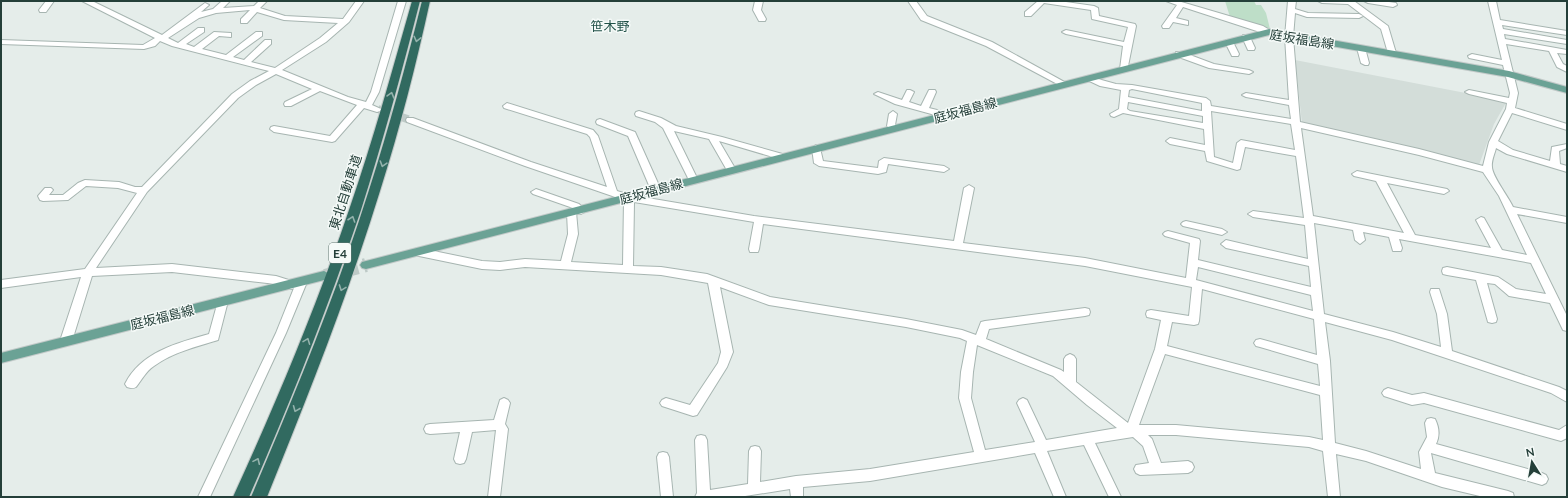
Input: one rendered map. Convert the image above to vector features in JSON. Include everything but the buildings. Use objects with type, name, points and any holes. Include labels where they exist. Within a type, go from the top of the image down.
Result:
[{"type":"highway","name":"東北自動車道","points":[[241,497],[303,349],[342,246],[391,95],[416,1]]},
{"type":"highway","name":"東北自動車道","points":[[259,497],[296,409],[346,278],[388,148],[426,1]]},
{"type":"main road","name":"庭坂福島線","points":[[366,265],[577,212],[731,170],[1269,32],[1288,37],[1392,53],[1509,74],[1567,90]]},
{"type":"main road","name":"庭坂福島線","points":[[1,358],[324,276]]},
{"type":"street","points":[[43,10],[50,1]]},
{"type":"street","points":[[86,1],[161,38],[196,50],[228,57],[275,71],[377,109]]},
{"type":"street","points":[[97,6],[104,1]]},
{"type":"street","points":[[216,11],[226,1]]},
{"type":"street","points":[[244,21],[263,1]]},
{"type":"street","points":[[66,341],[88,272],[144,190],[235,96],[323,40],[345,20],[360,1]]},
{"type":"street","points":[[274,129],[332,140],[365,105],[372,100],[402,1]]},
{"type":"street","points":[[759,1],[758,10],[762,19]]},
{"type":"street","points":[[912,1],[924,18],[989,44],[1064,84]]},
{"type":"street","points":[[1028,14],[1043,1],[1067,8],[1094,8],[1095,17],[1132,26],[1127,45],[1124,69]]},
{"type":"street","points":[[1170,1],[1269,32]]},
{"type":"street","points":[[1292,1],[1290,32],[1288,37],[1296,123],[1309,221],[1324,361],[1329,446],[1334,497]]},
{"type":"street","points":[[1322,1],[1350,1],[1385,28],[1392,53]]},
{"type":"street","points":[[1368,1],[1393,4]]},
{"type":"street","points":[[1492,1],[1514,93],[1511,105],[1493,142],[1487,166],[1492,180],[1503,195],[1567,327]]},
{"type":"street","points":[[1,42],[144,47],[152,44],[191,18],[204,5]]},
{"type":"street","points":[[1166,26],[1181,5]]},
{"type":"street","points":[[191,18],[216,11],[257,8],[284,18],[345,20]]},
{"type":"street","points":[[1292,10],[1308,14],[1359,16]]},
{"type":"street","points":[[1171,19],[1185,23]]},
{"type":"street","points":[[1496,22],[1567,33]]},
{"type":"street","points":[[1555,23],[1558,32]]},
{"type":"street","points":[[180,45],[201,30]]},
{"type":"street","points":[[1498,31],[1567,42]]},
{"type":"street","points":[[1066,32],[1127,45]]},
{"type":"street","points":[[196,50],[214,36],[219,34],[228,35]]},
{"type":"street","points":[[228,57],[259,34]]},
{"type":"street","points":[[1246,37],[1251,48]]},
{"type":"street","points":[[1501,41],[1567,52]]},
{"type":"street","points":[[246,62],[268,42]]},
{"type":"street","points":[[1229,42],[1236,54]]},
{"type":"street","points":[[1361,48],[1366,63]]},
{"type":"street","points":[[1552,50],[1564,67]]},
{"type":"street","points":[[1180,56],[1212,66],[1249,72]]},
{"type":"street","points":[[1472,56],[1506,63]]},
{"type":"street","points":[[1549,64],[1564,67]]},
{"type":"street","points":[[1088,78],[1099,83],[1125,89],[1132,87],[1207,107]]},
{"type":"street","points":[[288,104],[320,88]]},
{"type":"street","points":[[1123,110],[1125,89]]},
{"type":"street","points":[[905,103],[910,92]]},
{"type":"street","points":[[924,108],[932,92]]},
{"type":"street","points":[[1206,92],[1210,160],[1236,167],[1241,143],[1300,154]]},
{"type":"street","points":[[1469,92],[1511,105],[1567,127]]},
{"type":"street","points":[[878,94],[946,115]]},
{"type":"street","points":[[1246,95],[1294,103]]},
{"type":"street","points":[[1125,99],[1207,107],[1296,123],[1488,170]]},
{"type":"street","points":[[507,106],[590,132],[594,136],[613,192]]},
{"type":"street","points":[[1114,114],[1123,110],[1208,127]]},
{"type":"street","points":[[639,114],[658,120],[667,126],[684,132],[712,137],[783,157]]},
{"type":"street","points":[[893,114],[891,126],[893,128]]},
{"type":"street","points":[[410,120],[528,164],[629,198],[759,220],[1085,262],[1194,284],[1393,336],[1555,390],[1567,397]]},
{"type":"street","points":[[600,122],[632,134],[656,190]]},
{"type":"street","points":[[667,126],[693,180]]},
{"type":"street","points":[[712,137],[731,170]]},
{"type":"street","points":[[1170,141],[1210,149]]},
{"type":"street","points":[[1493,142],[1510,152],[1567,169]]},
{"type":"street","points":[[1555,166],[1555,149],[1565,146]]},
{"type":"street","points":[[816,148],[819,163],[878,171],[883,170],[884,161],[944,169]]},
{"type":"street","points":[[1357,174],[1444,191]]},
{"type":"street","points":[[1380,179],[1411,237]]},
{"type":"street","points":[[48,190],[43,198],[64,198],[85,183],[119,185],[134,190],[144,190]]},
{"type":"street","points":[[958,245],[969,188]]},
{"type":"street","points":[[536,192],[576,206],[577,212],[573,234],[565,266]]},
{"type":"street","points":[[628,270],[629,198]]},
{"type":"street","points":[[1510,209],[1567,220]]},
{"type":"street","points":[[1252,214],[1357,227],[1535,260]]},
{"type":"street","points":[[754,249],[759,220]]},
{"type":"street","points":[[1481,220],[1498,254]]},
{"type":"street","points":[[1184,238],[1186,221],[1222,232]]},
{"type":"street","points":[[1357,227],[1360,240]]},
{"type":"street","points":[[1151,314],[1194,321],[1193,262],[1195,241],[1168,234]]},
{"type":"street","points":[[1393,234],[1397,248]]},
{"type":"street","points":[[1226,244],[1314,264]]},
{"type":"street","points":[[419,252],[482,265],[500,266],[525,263],[661,271],[707,278],[769,301],[951,331],[977,339],[1046,368],[1070,382],[1091,402],[1148,443],[1157,468]]},
{"type":"street","points":[[1193,262],[1317,292]]},
{"type":"street","points":[[1,284],[88,272],[172,268],[297,283],[281,333],[204,497]]},
{"type":"street","points":[[1447,271],[1498,281],[1513,292],[1553,299]]},
{"type":"street","points":[[1480,278],[1492,318]]},
{"type":"street","points":[[666,403],[694,411],[723,364],[727,347],[713,280]]},
{"type":"street","points":[[1435,292],[1442,314],[1447,354]]},
{"type":"street","points":[[130,384],[140,370],[160,355],[214,336],[223,301]]},
{"type":"street","points":[[981,457],[965,398],[967,372],[977,339],[985,325],[1085,312]]},
{"type":"street","points":[[1133,432],[1161,349],[1167,317]]},
{"type":"street","points":[[1260,343],[1324,361]]},
{"type":"street","points":[[1161,349],[1326,392]]},
{"type":"street","points":[[1070,359],[1070,382]]},
{"type":"street","points":[[1388,393],[1412,400],[1424,398],[1561,436],[1567,430]]},
{"type":"street","points":[[494,497],[502,429],[499,425],[504,403]]},
{"type":"street","points":[[1023,403],[1060,497]]},
{"type":"street","points":[[1429,477],[1424,452],[1433,437],[1431,424]]},
{"type":"street","points":[[430,429],[499,425]]},
{"type":"street","points":[[460,459],[467,427]]},
{"type":"street","points":[[702,440],[702,497],[796,482],[870,475],[1087,439],[1158,430],[1190,431],[1309,442],[1366,456],[1429,477],[1508,497]]},
{"type":"street","points":[[1087,439],[1115,497]]},
{"type":"street","points":[[1428,447],[1542,479]]},
{"type":"street","points":[[754,489],[756,451]]},
{"type":"street","points":[[663,458],[667,497]]},
{"type":"street","points":[[1140,469],[1188,468]]},
{"type":"street","points":[[796,482],[796,497]]},
{"type":"shaded area","points":[[1295,60],[1507,101],[1494,124],[1479,165],[1302,123]]},
{"type":"green space","points":[[1225,1],[1254,1],[1256,5],[1261,5],[1266,13],[1270,29],[1230,17]]},
{"type":"tunnel","points":[[378,109],[410,120]]},
{"type":"tunnel","points":[[325,276],[366,265]]},
{"type":"district","name":"笹木野","points":[[610,26]]}]
